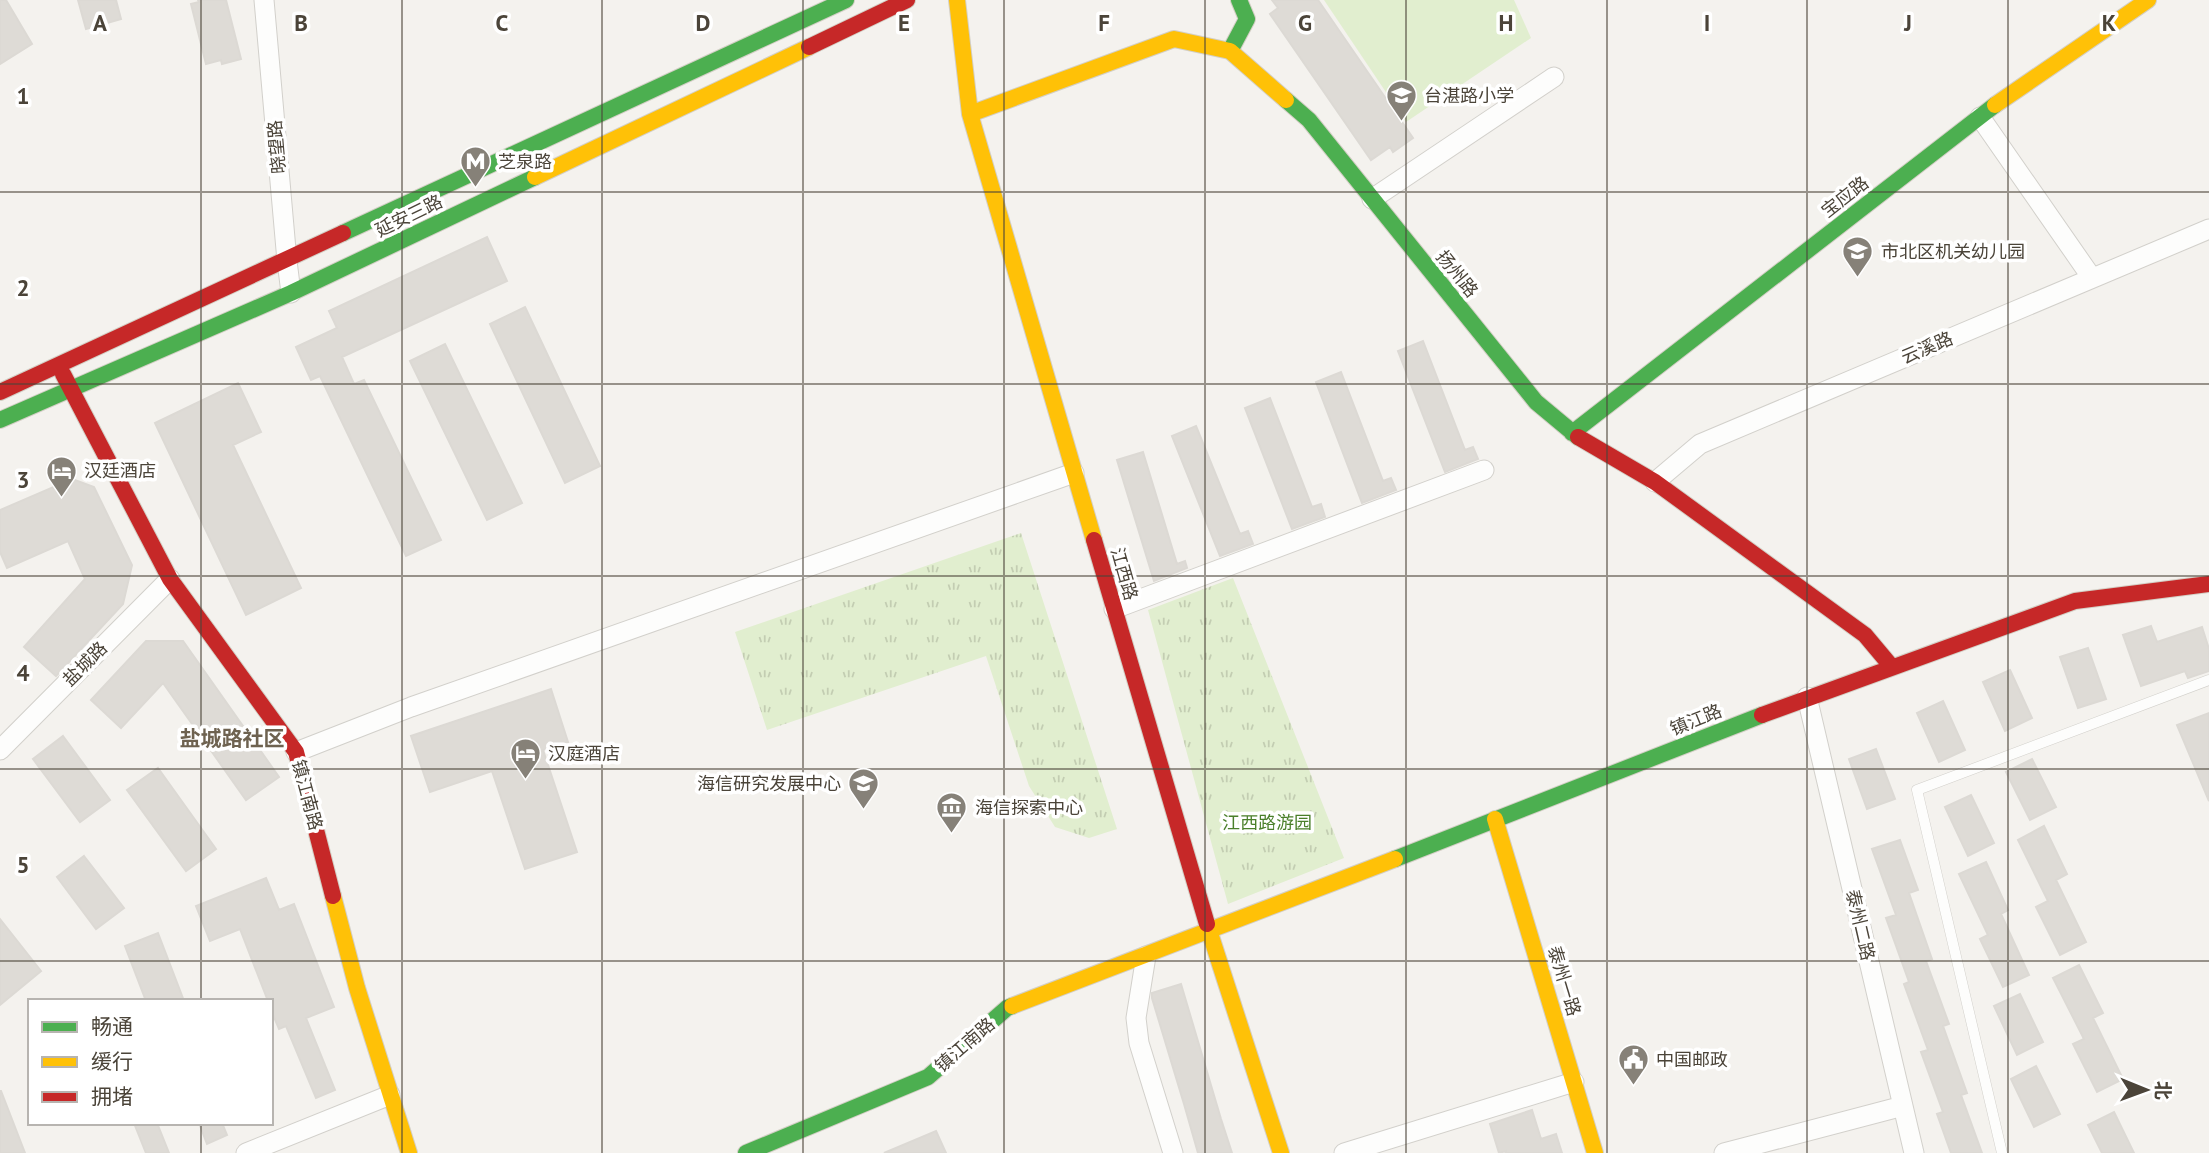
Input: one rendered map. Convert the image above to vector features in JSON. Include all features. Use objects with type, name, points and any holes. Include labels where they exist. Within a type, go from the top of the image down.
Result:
[{"type":"street","name":"晓望路","points":[[264,0],[292,293]]},
{"type":"street","name":"延安三路","points":[[0,392],[846,0]]},
{"type":"street","name":"延安三路","points":[[0,420],[292,293],[906,0]]},
{"type":"street","name":"江西路","points":[[957,0],[970,114],[1209,932],[1281,1153]]},
{"type":"street","points":[[1230,51],[1247,19],[1239,0]]},
{"type":"street","name":"宝应路","points":[[1572,433],[1980,117],[2148,0]]},
{"type":"street","name":"扬州路","points":[[970,114],[1174,39],[1230,51],[1309,120],[1536,402],[1572,433],[1655,482],[1865,635],[1891,666]]},
{"type":"street","points":[[1373,199],[1554,77]]},
{"type":"street","points":[[1980,117],[2092,278]]},
{"type":"street","name":"云溪路","points":[[1655,482],[1700,444],[2209,229]]},
{"type":"street","name":"镇江南路","points":[[59,365],[170,579],[296,752],[357,988],[409,1153]]},
{"type":"street","points":[[1114,610],[1484,470]]},
{"type":"street","points":[[296,752],[411,707],[1074,473]]},
{"type":"street","name":"盐城路","points":[[0,750],[170,579]]},
{"type":"street","name":"镇江路","points":[[1209,932],[1807,697],[2075,601],[2209,584]]},
{"type":"street","name":"泰州二路","points":[[1807,697],[1914,1153]]},
{"type":"street","name":"泰州一路","points":[[1495,819],[1595,1153]]},
{"type":"street","name":"镇江南路","points":[[746,1153],[928,1077],[1007,1008],[1209,932]]},
{"type":"street","points":[[1146,956],[1136,1018],[1139,1043],[1173,1153]]},
{"type":"street","points":[[1344,1153],[1574,1083]]},
{"type":"street","points":[[246,1153],[390,1095]]},
{"type":"street","points":[[1724,1153],[1903,1106]]},
{"type":"lane","points":[[2002,1153],[1917,790],[2209,680]]},
{"type":"green space","points":[[1324,0],[1514,0],[1531,38],[1406,122]]},
{"type":"green space","points":[[1021,533],[1117,829],[1089,838],[1055,827],[1029,786],[986,656],[767,730],[735,632]]},
{"type":"green space","name":"江西路游园","points":[[1233,578],[1344,858],[1228,904],[1148,610]]},
{"type":"building","points":[[0,0],[6,0],[32,44],[0,64]]},
{"type":"building","points":[[78,0],[116,0],[121,19],[86,29]]},
{"type":"building","points":[[198,0],[226,0],[241,59],[222,64],[221,60],[206,64],[191,4],[199,2]]},
{"type":"building","points":[[1272,0],[1318,0],[1413,138],[1393,152],[1390,147],[1371,160],[1270,14],[1278,8]]},
{"type":"building","points":[[487,237],[507,281],[342,357],[354,384],[364,380],[441,540],[406,556],[320,376],[311,380],[296,347],[337,328],[329,311]]},
{"type":"building","points":[[525,307],[600,466],[565,483],[490,324]]},
{"type":"building","points":[[1423,341],[1465,450],[1473,447],[1478,459],[1445,472],[1398,351]]},
{"type":"building","points":[[445,344],[522,503],[487,520],[410,361]]},
{"type":"building","points":[[1341,372],[1383,481],[1391,478],[1396,490],[1362,503],[1316,382]]},
{"type":"building","points":[[238,383],[261,432],[233,445],[301,588],[246,615],[155,423]]},
{"type":"building","points":[[1270,398],[1312,507],[1321,504],[1325,517],[1292,529],[1245,408]]},
{"type":"building","points":[[1196,426],[1240,534],[1248,531],[1253,544],[1220,556],[1172,436]]},
{"type":"building","points":[[1143,452],[1177,564],[1185,561],[1187,568],[1154,581],[1117,460]]},
{"type":"building","points":[[72,479],[94,487],[132,565],[123,604],[56,676],[24,647],[85,579],[68,541],[7,568],[0,552],[0,510]]},
{"type":"building","points":[[2151,626],[2157,642],[2202,627],[2209,649],[2209,671],[2188,678],[2185,671],[2141,686],[2123,635]]},
{"type":"building","points":[[146,641],[183,641],[279,777],[246,800],[163,683],[121,728],[91,700]]},
{"type":"building","points":[[2088,648],[2106,699],[2078,708],[2060,657]]},
{"type":"building","points":[[2010,670],[2032,718],[2005,731],[1983,682]]},
{"type":"building","name":"汉庭酒店","points":[[551,689],[568,742],[543,750],[577,852],[525,869],[492,771],[430,792],[411,736]]},
{"type":"building","points":[[1943,701],[1965,750],[1939,762],[1917,713]]},
{"type":"building","points":[[2209,713],[2209,801],[2177,725]]},
{"type":"building","points":[[63,736],[110,800],[80,822],[33,759]]},
{"type":"building","points":[[1876,749],[1895,799],[1867,809],[1849,759]]},
{"type":"building","points":[[2032,759],[2056,807],[2030,820],[2006,772]]},
{"type":"building","points":[[158,768],[216,849],[186,871],[127,790]]},
{"type":"building","points":[[1971,795],[1994,843],[1968,856],[1945,807]]},
{"type":"building","points":[[2044,826],[2067,874],[2056,880],[2086,942],[2060,955],[2036,907],[2048,901],[2018,840]]},
{"type":"building","points":[[1900,840],[1918,890],[1909,893],[1932,959],[1926,961],[1949,1024],[1943,1026],[1967,1093],[1961,1095],[1982,1153],[1951,1153],[1937,1114],[1943,1112],[1921,1052],[1928,1050],[1904,984],[1909,982],[1886,918],[1896,915],[1872,849]]},
{"type":"building","points":[[84,856],[124,908],[96,929],[57,877]]},
{"type":"building","points":[[1986,862],[2008,910],[2001,914],[2029,975],[2003,987],[1980,939],[1988,935],[1959,874]]},
{"type":"building","points":[[266,878],[279,910],[294,904],[334,1007],[306,1018],[335,1090],[316,1098],[286,1026],[279,1029],[273,1015],[273,999],[267,999],[240,929],[210,941],[196,906]]},
{"type":"building","points":[[0,919],[41,971],[0,1005]]},
{"type":"building","points":[[158,933],[183,999],[145,999],[125,946]]},
{"type":"building","points":[[2079,965],[2103,1013],[2093,1018],[2123,1079],[2097,1092],[2073,1044],[2084,1039],[2053,978]]},
{"type":"building","points":[[1181,984],[1232,1153],[1198,1153],[1152,998],[1152,993]]},
{"type":"building","points":[[2020,994],[2043,1042],[2017,1055],[1994,1006]]},
{"type":"building","points":[[2036,1066],[2060,1114],[2034,1127],[2011,1079]]},
{"type":"building","points":[[1,1091],[25,1153],[0,1153]]},
{"type":"building","points":[[1532,1110],[1541,1139],[1556,1134],[1562,1153],[1499,1153],[1490,1124]]},
{"type":"building","points":[[2114,1112],[2134,1153],[2102,1153],[2088,1125]]},
{"type":"building","points":[[135,1125],[158,1125],[169,1153],[146,1153]]},
{"type":"building","points":[[200,1125],[223,1125],[227,1135],[207,1144]]},
{"type":"building","points":[[936,1131],[946,1153],[884,1153]]},
{"type":"traffic: fast","points":[[343,233],[846,0]]},
{"type":"traffic: fast","points":[[1230,51],[1247,19],[1239,0]]},
{"type":"traffic: fast","points":[[1286,100],[1309,120],[1536,402],[1578,437]]},
{"type":"traffic: fast","points":[[1572,433],[1995,105]]},
{"type":"traffic: fast","points":[[0,420],[291,293],[535,177]]},
{"type":"traffic: fast","points":[[1395,859],[1762,715]]},
{"type":"traffic: fast","points":[[746,1153],[928,1077],[1012,1006]]},
{"type":"traffic: slow","points":[[957,0],[970,114],[1094,540]]},
{"type":"traffic: slow","points":[[1995,105],[2148,0]]},
{"type":"traffic: slow","points":[[970,114],[1174,39],[1230,51],[1286,100]]},
{"type":"traffic: slow","points":[[535,177],[809,47]]},
{"type":"traffic: slow","points":[[1495,819],[1595,1153]]},
{"type":"traffic: slow","points":[[1012,1006],[1395,859]]},
{"type":"traffic: slow","points":[[333,896],[357,988],[409,1153]]},
{"type":"traffic: slow","points":[[1207,924],[1281,1153]]},
{"type":"traffic: jam","points":[[809,47],[907,0]]},
{"type":"traffic: jam","points":[[0,392],[343,233]]},
{"type":"traffic: jam","points":[[63,374],[170,579],[296,752],[333,896]]},
{"type":"traffic: jam","points":[[1578,437],[1655,482],[1865,635],[1891,666]]},
{"type":"traffic: jam","points":[[1094,540],[1207,924]]},
{"type":"traffic: jam","points":[[1762,715],[2075,601],[2209,584]]},
{"type":"place","name":"台湛路小学","points":[[1401,123]]},
{"type":"place","name":"芝泉路","points":[[475,189]]},
{"type":"place","name":"市北区机关幼儿园","points":[[1858,279]]},
{"type":"place","name":"汉廷酒店","points":[[61,498]]},
{"type":"place","name":"汉庭酒店","points":[[525,781]]},
{"type":"place","name":"海信研究发展中心","points":[[864,811]]},
{"type":"place","name":"海信探索中心","points":[[952,835]]},
{"type":"place","name":"中国邮政","points":[[1633,1087]]},
{"type":"district","name":"盐城路社区","points":[[232,739]]}]
